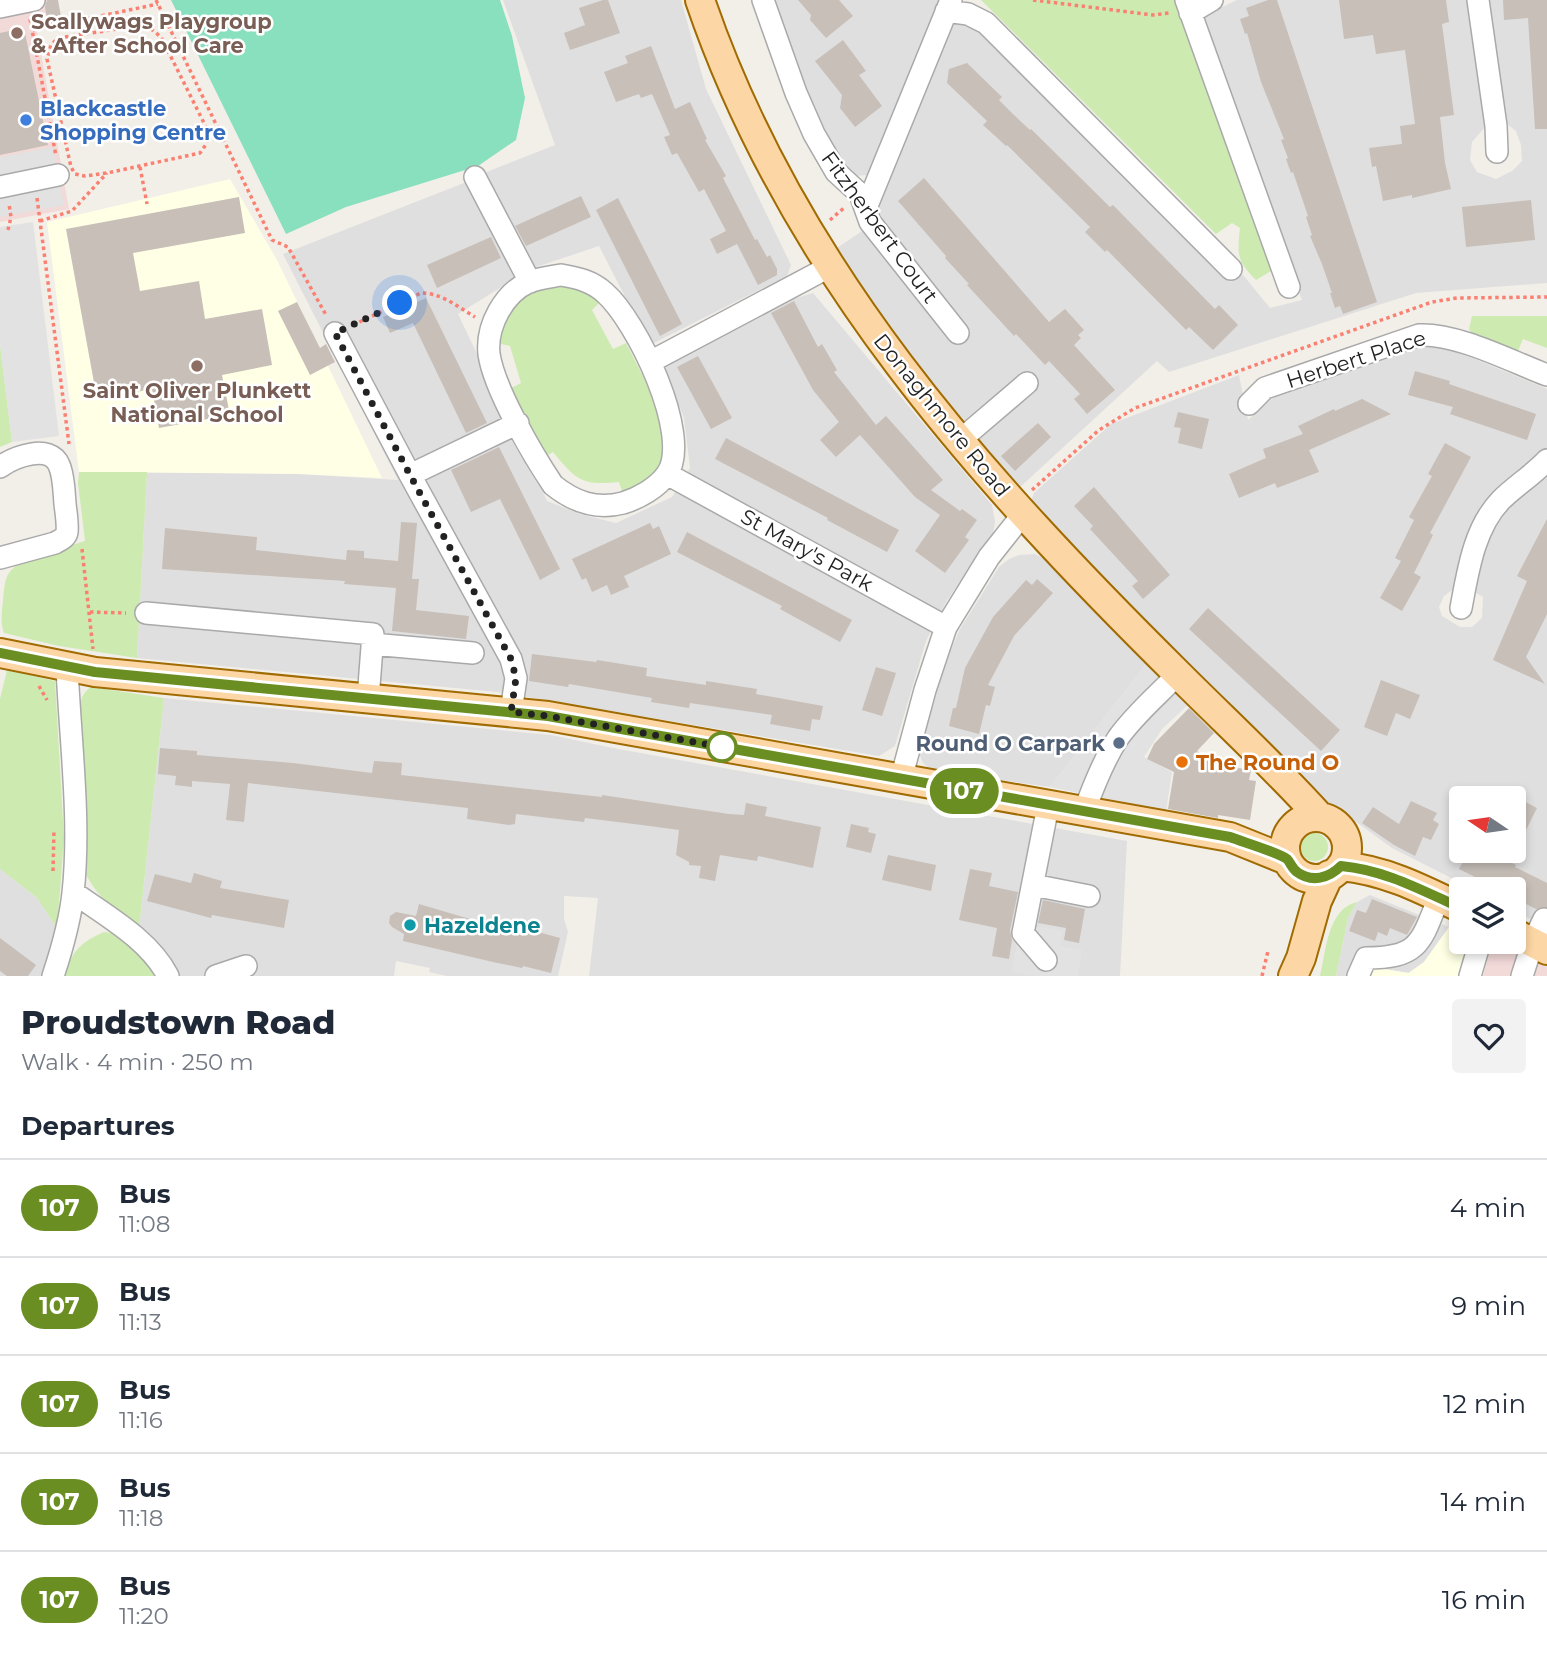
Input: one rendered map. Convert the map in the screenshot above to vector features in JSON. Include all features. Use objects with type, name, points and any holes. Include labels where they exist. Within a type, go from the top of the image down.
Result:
[{"type":"main road","name":"Donaghmore Road","points":[[699,0],[724,66],[752,128],[805,227],[829,267],[900,368],[958,442],[1023,514],[1178,674],[1274,766],[1297,842],[1333,822],[1345,839],[1346,853],[1335,871]]},
{"type":"main road","points":[[0,653],[95,672],[548,716],[1230,837],[1256,832],[1297,842]]},
{"type":"main road","points":[[1297,842],[1313,878],[1335,871],[1364,868],[1387,874],[1449,903]]},
{"type":"main road","points":[[1275,969],[1285,954],[1296,902],[1297,842]]},
{"type":"main road","points":[[1293,976],[1301,958],[1317,901],[1335,871]]},
{"type":"street","name":"Fitzherbert Court","points":[[763,0],[777,43],[814,134],[836,172],[863,201],[870,222],[958,333]]},
{"type":"street","points":[[1212,0],[1188,6],[1289,287]]},
{"type":"street","points":[[1478,0],[1496,126],[1497,152]]},
{"type":"street","points":[[0,7],[30,1]]},
{"type":"street","points":[[863,201],[948,6],[986,23],[1231,269]]},
{"type":"street","points":[[3,186],[58,175]]},
{"type":"street","points":[[475,177],[530,282]]},
{"type":"street","points":[[650,362],[829,267]]},
{"type":"street","points":[[561,275],[593,284],[605,293],[625,317],[650,362],[670,415],[673,460],[667,474],[649,491],[634,500],[599,506],[568,497],[553,485],[518,424],[493,372],[489,351],[492,328],[506,300],[530,282],[561,275]]},
{"type":"street","points":[[335,333],[501,639],[516,678],[511,712]]},
{"type":"street","name":"Herbert Place","points":[[1249,404],[1265,388],[1419,335],[1435,334],[1454,339],[1547,375]]},
{"type":"street","points":[[958,442],[1027,383]]},
{"type":"street","points":[[410,475],[518,424]]},
{"type":"street","points":[[0,467],[20,457],[50,455],[59,464],[67,531],[63,538],[55,543],[0,558]]},
{"type":"street","points":[[1461,608],[1474,547],[1486,520],[1499,502],[1547,460]]},
{"type":"street","name":"St Mary's Park","points":[[667,474],[946,627]]},
{"type":"street","points":[[901,779],[925,690],[946,627],[989,557],[1023,514]]},
{"type":"street","points":[[146,613],[373,634],[368,699]]},
{"type":"street","points":[[372,644],[473,653]]},
{"type":"street","points":[[53,976],[65,938],[73,892],[74,823],[67,667]]},
{"type":"street","points":[[1084,812],[1097,777],[1118,738],[1178,674]]},
{"type":"street","points":[[1046,960],[1023,933],[1048,806]]},
{"type":"street","points":[[1033,885],[1089,896]]},
{"type":"street","points":[[73,892],[149,948],[160,960],[168,976]]},
{"type":"street","points":[[1358,976],[1366,958],[1406,954],[1449,904]]},
{"type":"street","points":[[1522,976],[1534,936]]},
{"type":"street","points":[[1470,976],[1476,954]]},
{"type":"street","points":[[222,975],[246,966]]},
{"type":"path","points":[[1033,0],[1153,15],[1188,6]]},
{"type":"path","points":[[30,1],[32,30],[55,145],[58,175]]},
{"type":"path","points":[[32,30],[157,2],[272,240],[288,247],[335,333],[421,293],[433,293],[444,298],[492,328]]},
{"type":"path","points":[[137,26],[151,29],[161,37],[207,129],[207,143],[200,153],[107,173],[85,176],[75,174],[71,167],[47,59],[51,45],[58,38],[137,26]]},
{"type":"path","points":[[140,167],[147,205]]},
{"type":"path","points":[[40,221],[72,211],[107,173]]},
{"type":"path","points":[[35,180],[70,457]]},
{"type":"path","points":[[3,186],[10,218],[8,230]]},
{"type":"path","points":[[805,227],[818,222],[828,222],[863,201]]},
{"type":"path","points":[[82,548],[95,672]]},
{"type":"path","points":[[90,612],[146,613]]},
{"type":"path","points":[[34,680],[48,703]]},
{"type":"path","points":[[53,872],[54,818]]},
{"type":"path","points":[[1262,976],[1275,969],[1268,951]]},
{"type":"shaded area","name":"Blackcastle Shopping Centre","points":[[0,0],[57,0],[63,27],[37,31],[69,209],[0,222]]},
{"type":"shaded area","points":[[503,0],[681,0],[706,89],[791,265],[787,276],[650,345],[599,246],[530,269],[479,175],[555,145]]},
{"type":"shaded area","points":[[772,0],[942,0],[868,175],[855,176],[849,172],[831,149],[810,109]]},
{"type":"shaded area","points":[[1237,0],[1466,0],[1485,127],[1472,142],[1470,160],[1477,172],[1496,179],[1512,171],[1522,161],[1521,145],[1516,131],[1503,121],[1483,0],[1547,0],[1547,283],[1416,293],[1169,372],[1157,361],[1018,489],[948,405],[834,250],[880,219],[879,196],[947,29],[953,25],[967,24],[981,29],[1230,282],[1243,275],[1270,308],[1302,300],[1206,39],[1203,16]]},
{"type":"shaded area","points":[[53,147],[64,205],[0,217],[0,157]]},
{"type":"shaded area","name":"Saint Oliver Plunkett National School","points":[[230,179],[277,260],[382,478],[299,474],[79,472],[47,222]]},
{"type":"shaded area","points":[[469,181],[516,278],[458,314],[547,501],[580,514],[616,523],[672,497],[690,468],[684,418],[662,364],[767,307],[813,293],[992,505],[995,522],[993,533],[946,602],[926,641],[895,746],[879,756],[497,692],[137,658],[147,472],[299,474],[398,480],[283,254]]},
{"type":"shaded area","points":[[33,222],[59,436],[12,442],[0,344],[0,227]]},
{"type":"shaded area","points":[[1428,344],[1444,346],[1547,389],[1547,448],[1517,477],[1458,586],[1444,596],[1439,607],[1442,616],[1460,627],[1472,627],[1482,618],[1483,597],[1476,593],[1478,566],[1492,526],[1505,506],[1547,471],[1547,928],[1526,917],[1526,877],[1449,877],[1392,848],[1322,802],[1033,508],[1031,501],[1034,493],[1111,424],[1239,375],[1248,420],[1281,391],[1408,346]]},
{"type":"shaded area","points":[[1035,554],[1043,558],[1148,655],[1144,667],[1050,787],[931,770],[923,763],[918,751],[944,665],[960,629],[999,567],[1019,555]]},
{"type":"shaded area","name":"Round O Carpark","points":[[1148,655],[1190,703],[1162,729],[1144,757],[1172,772],[1166,811],[1050,787],[1144,667]]},
{"type":"shaded area","points":[[164,698],[551,735],[1127,841],[1120,976],[589,976],[598,898],[564,896],[564,919],[568,932],[558,976],[447,976],[429,972],[430,968],[396,961],[394,976],[177,976],[155,939],[139,929]]},
{"type":"shaded area","points":[[0,869],[37,898],[57,928],[51,954],[41,976],[0,976]]},
{"type":"shaded area","points":[[1370,895],[1449,927],[1424,962],[1408,973],[1372,967],[1370,976],[1336,976],[1348,918],[1357,902]]},
{"type":"shaded area","points":[[1020,924],[1063,931],[1060,946],[1082,950],[1078,976],[1037,976],[1012,972]]},
{"type":"shaded area","points":[[1449,927],[1449,954],[1488,954],[1483,976],[1370,976],[1372,967],[1409,973],[1424,962]]},
{"type":"shaded area","points":[[1526,952],[1547,963],[1547,976],[1483,976],[1489,954]]},
{"type":"green space","points":[[171,0],[500,0],[512,36],[525,98],[516,140],[478,166],[346,207],[286,234]]},
{"type":"green space","points":[[981,0],[1177,0],[1273,270],[1256,280],[1245,268],[1240,257],[1240,228],[1232,223],[1216,234]]},
{"type":"green space","points":[[568,283],[602,300],[592,310],[613,349],[626,343],[652,396],[663,426],[665,450],[660,463],[644,484],[624,497],[619,482],[596,483],[581,479],[553,452],[542,459],[509,389],[521,383],[510,346],[497,343],[511,308],[531,289]]},
{"type":"green space","points":[[1472,316],[1547,316],[1547,348],[1523,339],[1518,351],[1473,335],[1469,329]]},
{"type":"green space","points":[[0,344],[12,442],[0,447]]},
{"type":"green space","points":[[79,472],[147,472],[137,658],[59,646],[4,633],[4,586],[9,573],[23,561],[85,541]]},
{"type":"green space","points":[[7,670],[55,681],[64,838],[57,928],[37,898],[0,869],[0,699]]},
{"type":"green space","points":[[91,687],[164,698],[139,929],[100,895],[83,868],[79,709],[83,696]]},
{"type":"green space","points":[[1314,833],[1324,837],[1328,847],[1324,857],[1314,861],[1304,857],[1300,847],[1304,837]]},
{"type":"green space","points":[[1357,902],[1348,918],[1336,976],[1320,976],[1326,944],[1334,922],[1347,906]]},
{"type":"green space","points":[[104,932],[113,933],[128,942],[159,976],[63,976],[78,949]]},
{"type":"building","points":[[47,0],[58,0],[62,22],[48,25],[45,7]]},
{"type":"building","points":[[608,0],[620,33],[570,50],[564,33],[585,25],[579,8]]},
{"type":"building","points":[[798,0],[839,0],[853,16],[826,38],[810,20],[811,15]]},
{"type":"building","points":[[1268,0],[1277,0],[1377,302],[1343,314],[1340,306],[1335,308],[1322,264],[1310,236],[1308,216],[1286,159],[1288,158],[1281,140],[1284,139],[1240,19],[1249,16],[1246,8]]},
{"type":"building","points":[[1339,0],[1446,0],[1449,22],[1442,24],[1454,115],[1440,117],[1451,189],[1383,201],[1376,166],[1372,167],[1369,148],[1402,144],[1400,126],[1415,124],[1405,50],[1376,54],[1373,35],[1344,39]]},
{"type":"building","points":[[1503,0],[1547,0],[1547,129],[1535,129],[1528,18],[1504,20]]},
{"type":"building","points":[[24,28],[48,145],[0,155],[0,33]]},
{"type":"building","points":[[843,40],[866,71],[859,75],[882,106],[855,127],[840,108],[842,95],[815,61]]},
{"type":"building","points":[[651,46],[675,109],[690,102],[707,139],[705,140],[726,176],[723,178],[755,240],[757,239],[767,257],[770,255],[777,269],[777,275],[758,285],[737,244],[717,254],[710,239],[726,231],[704,189],[699,192],[677,153],[672,155],[664,137],[670,135],[652,94],[641,98],[639,94],[616,102],[604,72],[628,63],[625,56]]},
{"type":"building","points":[[967,63],[1002,97],[999,100],[1014,115],[1110,207],[1113,205],[1215,309],[1219,305],[1238,325],[1213,350],[1189,327],[1186,330],[1107,250],[1105,252],[1085,232],[1090,227],[983,125],[987,121],[947,83],[949,69]]},
{"type":"building","points":[[924,178],[1049,322],[1065,309],[1084,330],[1078,335],[1081,338],[1074,345],[1115,390],[1087,414],[1074,399],[1080,394],[1049,361],[1045,365],[1016,334],[1014,336],[967,285],[969,284],[898,201]]},
{"type":"building","points":[[581,196],[591,217],[526,246],[515,226]]},
{"type":"building","points":[[239,197],[245,233],[133,253],[140,291],[199,281],[205,319],[262,309],[272,365],[222,375],[230,415],[159,428],[152,389],[97,399],[66,229]]},
{"type":"building","points":[[618,198],[682,324],[660,336],[596,210]]},
{"type":"building","points":[[1531,200],[1535,240],[1466,247],[1462,207]]},
{"type":"building","points":[[491,237],[501,258],[437,288],[427,265]]},
{"type":"building","points":[[426,298],[487,423],[466,433],[413,323],[390,333],[383,317]]},
{"type":"building","points":[[794,301],[818,347],[822,344],[837,370],[834,372],[876,425],[886,416],[943,480],[931,490],[977,520],[965,537],[969,540],[945,573],[915,551],[940,515],[915,497],[860,435],[836,457],[820,440],[839,422],[813,390],[771,313]]},
{"type":"building","points":[[297,302],[320,348],[326,344],[335,362],[310,375],[278,311]]},
{"type":"building","points":[[698,356],[732,418],[711,429],[677,367]]},
{"type":"building","points":[[1415,371],[1450,381],[1449,384],[1536,414],[1527,440],[1450,414],[1453,407],[1408,395]]},
{"type":"building","points":[[1362,399],[1391,414],[1309,450],[1319,472],[1277,488],[1275,483],[1239,498],[1229,474],[1266,458],[1263,449],[1303,434],[1298,426]]},
{"type":"building","points":[[1178,412],[1209,419],[1202,449],[1178,443],[1181,428],[1174,427]]},
{"type":"building","points":[[1038,423],[1051,437],[1015,471],[1001,456]]},
{"type":"building","points":[[726,438],[899,530],[887,552],[715,459]]},
{"type":"building","points":[[1445,443],[1471,457],[1430,533],[1433,535],[1414,573],[1421,577],[1402,611],[1380,598],[1401,561],[1395,558],[1414,520],[1409,517],[1432,476],[1428,474]]},
{"type":"building","points":[[499,447],[560,569],[540,580],[500,499],[471,512],[451,470]]},
{"type":"building","points":[[1094,487],[1170,575],[1143,599],[1132,586],[1138,581],[1090,529],[1093,526],[1074,506]]},
{"type":"building","points":[[1547,519],[1547,614],[1526,657],[1545,684],[1493,660],[1527,581],[1517,576]]},
{"type":"building","points":[[401,522],[417,523],[412,579],[419,579],[416,610],[469,616],[466,639],[392,631],[396,588],[344,584],[345,581],[162,569],[165,528],[257,537],[256,550],[346,560],[347,550],[364,551],[364,558],[398,561]]},
{"type":"building","points":[[650,523],[653,529],[659,526],[671,554],[624,576],[629,587],[611,595],[607,585],[592,592],[586,578],[582,580],[572,559]]},
{"type":"building","points":[[687,532],[852,620],[840,642],[780,609],[782,606],[677,552]]},
{"type":"building","points":[[1037,579],[1053,593],[1014,636],[988,685],[995,687],[990,706],[986,705],[979,734],[949,726],[965,668],[993,617],[1026,580],[1032,585]]},
{"type":"building","points":[[1208,608],[1340,730],[1321,751],[1189,629]]},
{"type":"building","points":[[532,654],[647,668],[646,676],[757,689],[756,694],[823,706],[820,720],[812,719],[810,731],[770,724],[772,715],[690,703],[689,708],[651,702],[652,698],[569,684],[568,687],[529,681]]},
{"type":"building","points":[[876,667],[896,673],[882,716],[862,710]]},
{"type":"building","points":[[1381,680],[1420,695],[1410,719],[1396,713],[1387,736],[1364,727]]},
{"type":"building","name":"The Round O","points":[[1189,708],[1214,733],[1197,751],[1219,765],[1251,770],[1249,780],[1256,781],[1250,820],[1218,815],[1218,818],[1168,809],[1174,772],[1147,759],[1154,744]]},
{"type":"building","points":[[160,748],[197,751],[197,755],[372,773],[374,761],[402,763],[401,775],[602,795],[729,814],[744,815],[746,803],[767,807],[765,816],[821,827],[813,868],[758,856],[757,861],[720,855],[715,881],[699,878],[701,866],[689,865],[689,862],[676,855],[679,830],[642,825],[516,814],[515,824],[509,825],[467,819],[468,808],[248,783],[244,822],[226,820],[230,784],[192,781],[192,787],[175,785],[176,776],[158,774]]},
{"type":"building","points":[[1411,801],[1437,813],[1433,820],[1439,824],[1431,840],[1423,837],[1415,856],[1362,823],[1373,807],[1399,824]]},
{"type":"building","points":[[1526,802],[1537,808],[1526,830]]},
{"type":"building","points":[[851,824],[869,828],[868,832],[876,834],[871,853],[846,847]]},
{"type":"building","points":[[888,855],[936,865],[931,891],[882,880]]},
{"type":"building","points":[[1462,863],[1512,863],[1547,883],[1547,907],[1536,909],[1526,904],[1526,877],[1475,877],[1459,869]]},
{"type":"building","points":[[970,869],[992,873],[989,886],[1018,892],[1010,930],[1012,940],[1009,959],[992,956],[997,928],[959,920]]},
{"type":"building","points":[[194,873],[222,881],[220,888],[289,900],[284,928],[212,915],[211,918],[147,901],[155,874],[191,883]]},
{"type":"building","points":[[1372,899],[1417,917],[1407,935],[1390,928],[1387,936],[1378,932],[1375,941],[1349,931],[1357,910],[1366,913]]},
{"type":"building","points":[[1043,900],[1085,909],[1079,943],[1064,940],[1066,928],[1038,923]]},
{"type":"building","points":[[419,904],[480,922],[509,927],[509,924],[560,938],[551,973],[403,941],[404,934],[389,923],[390,916],[396,912],[416,916]]},
{"type":"building","points":[[0,938],[36,965],[28,976],[7,976],[0,971]]},
{"type":"bus line","name":"107","points":[[0,653],[95,672],[548,716],[1230,837],[1287,860],[1293,869],[1305,877],[1322,878],[1341,866],[1364,868],[1387,874],[1449,902]]},
{"type":"place","name":"Scallywags Playgroup & After School Care","points":[[17,33]]},
{"type":"place","name":"Blackcastle Shopping Centre","points":[[26,120]]},
{"type":"place","name":"Saint Oliver Plunkett National School","points":[[197,366]]},
{"type":"place","name":"Round O Carpark","points":[[1119,743]]},
{"type":"place","name":"The Round O","points":[[1182,762]]},
{"type":"place","name":"Hazeldene","points":[[410,925]]},
{"type":"route","points":[[400,303],[335,333],[511,659],[516,678],[511,712],[548,716],[722,747]]}]
